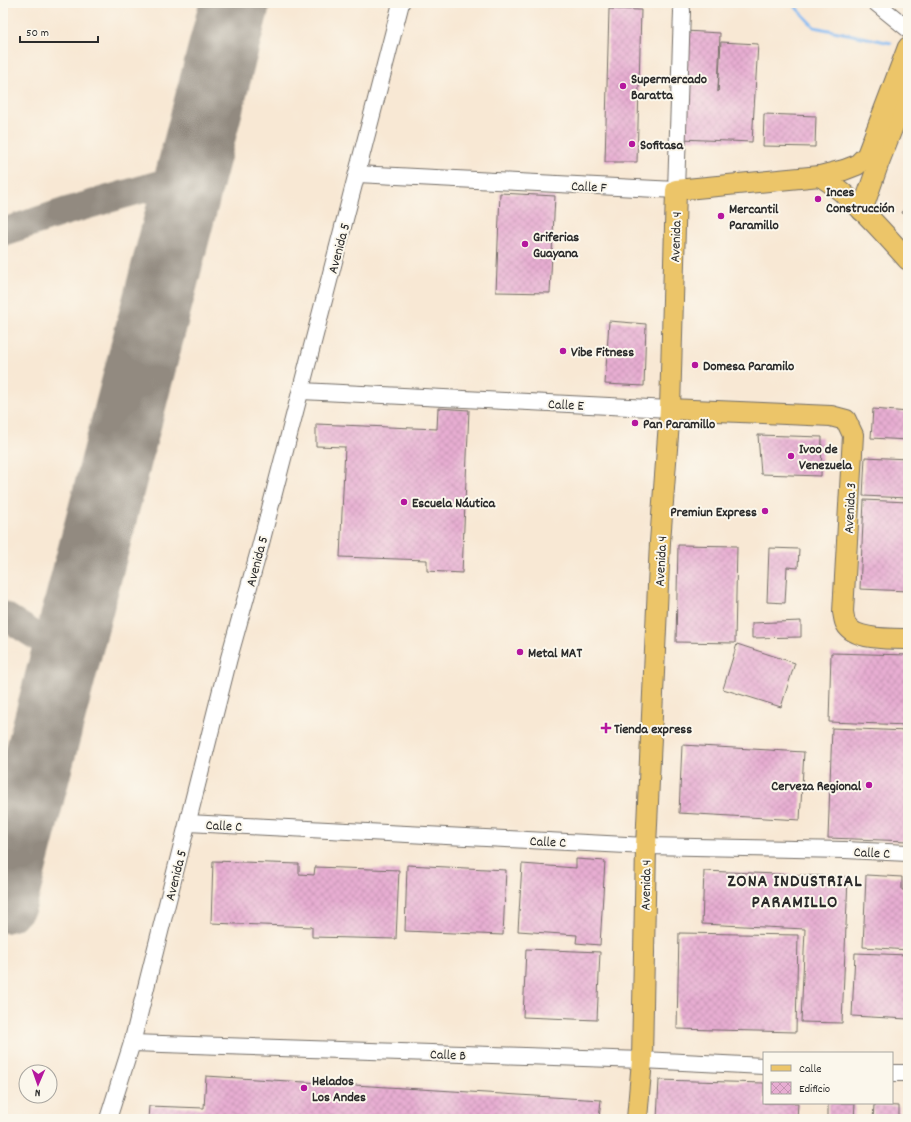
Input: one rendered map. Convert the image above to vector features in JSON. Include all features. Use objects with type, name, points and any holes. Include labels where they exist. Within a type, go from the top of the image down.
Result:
[{"type":"main road","name":"Calle F","points":[[676,190],[820,176],[857,166],[867,155],[908,47]]},
{"type":"main road","points":[[862,212],[879,162],[908,88]]},
{"type":"main road","points":[[820,176],[831,183],[862,212],[907,258]]},
{"type":"main road","name":"Avenida 4","points":[[637,1119],[642,1060],[646,846],[661,538],[670,409],[676,190]]},
{"type":"main road","name":"Calle E","points":[[670,409],[831,416]]},
{"type":"main road","name":"Avenida 3","points":[[831,416],[846,420],[853,435],[843,612],[846,625],[853,632],[874,638],[908,639]]},
{"type":"street","name":"Avenida 5","points":[[108,1119],[132,1043],[229,658],[301,391],[401,3]]},
{"type":"street","name":"Avenida 4","points":[[676,190],[682,11],[681,3]]},
{"type":"street","points":[[876,3],[908,29]]},
{"type":"street","name":"Calle F","points":[[357,174],[676,190]]},
{"type":"street","name":"Calle E","points":[[301,391],[670,409]]},
{"type":"street","name":"Calle C","points":[[188,823],[646,846],[845,850],[908,853]]},
{"type":"street","name":"Calle B","points":[[132,1043],[642,1060],[763,1066]]},
{"type":"street","points":[[893,1073],[908,1074]]},
{"type":"building","name":"Supermercado Baratta","points":[[609,9],[641,10],[637,162],[605,162]]},
{"type":"building","points":[[685,31],[720,33],[718,92],[721,42],[758,44],[752,142],[681,139]]},
{"type":"building","points":[[764,114],[816,116],[815,147],[763,146]]},
{"type":"building","name":"Griferias Guayana","points":[[500,193],[555,196],[550,293],[496,292]]},
{"type":"building","points":[[908,198],[908,215],[902,213]]},
{"type":"building","points":[[609,321],[646,324],[644,386],[605,384]]},
{"type":"building","name":"Escuela Náutica","points":[[438,408],[469,410],[462,573],[427,571],[427,560],[340,557],[345,447],[316,446],[316,424],[437,429]]},
{"type":"building","points":[[873,409],[908,412],[908,440],[871,438]]},
{"type":"building","name":"Ivoo de Venezuela","points":[[758,435],[822,437],[821,476],[761,474]]},
{"type":"building","points":[[865,457],[908,459],[908,498],[863,496]]},
{"type":"building","points":[[864,500],[908,502],[908,591],[860,589]]},
{"type":"building","points":[[678,545],[737,546],[735,643],[676,642]]},
{"type":"building","points":[[769,548],[799,549],[798,568],[787,567],[785,603],[767,602]]},
{"type":"building","points":[[801,621],[801,637],[752,638],[752,623]]},
{"type":"building","points":[[737,644],[795,663],[781,707],[723,689]]},
{"type":"building","points":[[831,653],[908,655],[908,725],[829,722]]},
{"type":"building","name":"Cerveza Regional","points":[[832,728],[908,731],[908,841],[828,838]]},
{"type":"building","points":[[682,745],[804,752],[800,820],[679,813]]},
{"type":"building","points":[[576,859],[605,861],[600,945],[576,943],[577,935],[518,931],[522,864],[576,868]]},
{"type":"building","points":[[213,861],[299,864],[299,874],[314,875],[315,867],[399,870],[396,939],[312,937],[312,927],[211,923]]},
{"type":"building","points":[[407,865],[506,870],[503,935],[405,931]]},
{"type":"building","points":[[704,871],[848,877],[842,1023],[801,1022],[805,929],[702,924]]},
{"type":"building","points":[[866,875],[902,877],[902,890],[908,890],[908,950],[863,947]]},
{"type":"building","points":[[679,933],[798,935],[796,1032],[677,1029]]},
{"type":"building","points":[[526,949],[600,952],[597,1020],[523,1017]]},
{"type":"building","points":[[855,953],[908,955],[908,1019],[852,1016]]},
{"type":"building","name":"Helados Los Andes","points":[[206,1076],[601,1100],[599,1119],[148,1119],[149,1106],[204,1108]]},
{"type":"building","points":[[659,1080],[763,1083],[763,1104],[798,1104],[797,1119],[657,1119]]},
{"type":"building","points":[[828,1104],[855,1104],[854,1119],[828,1119]]},
{"type":"building","points":[[874,1105],[899,1106],[899,1119],[873,1119]]},
{"type":"waterway","points":[[792,3],[814,27],[891,43]]},
{"type":"taxiway","points":[[3,232],[64,212],[191,175]]},
{"type":"taxiway","points":[[3,615],[66,655]]},
{"type":"runway","points":[[3,898],[235,3]]},
{"type":"place","name":"Supermercado Baratta","points":[[623,86]]},
{"type":"place","name":"Sofitasa","points":[[632,144]]},
{"type":"place","name":"Inces Construcción","points":[[818,199]]},
{"type":"place","name":"Mercantil Paramillo","points":[[721,216]]},
{"type":"place","name":"Griferias Guayana","points":[[525,244]]},
{"type":"place","name":"Vibe Fitness","points":[[563,351]]},
{"type":"place","name":"Domesa Paramilo","points":[[695,365]]},
{"type":"place","name":"Pan Paramillo","points":[[635,423]]},
{"type":"place","name":"Ivoo de Venezuela","points":[[791,456]]},
{"type":"place","name":"Escuela Náutica","points":[[404,502]]},
{"type":"place","name":"Premiun Express","points":[[765,511]]},
{"type":"place","name":"Metal MAT","points":[[520,652]]},
{"type":"place","name":"Tienda express","points":[[606,728]]},
{"type":"place","name":"Cerveza Regional","points":[[869,785]]},
{"type":"place","name":"Helados Los Andes","points":[[304,1088]]},
{"type":"district","name":"ZONA INDUSTRIAL PARAMILLO","points":[[795,890]]}]
